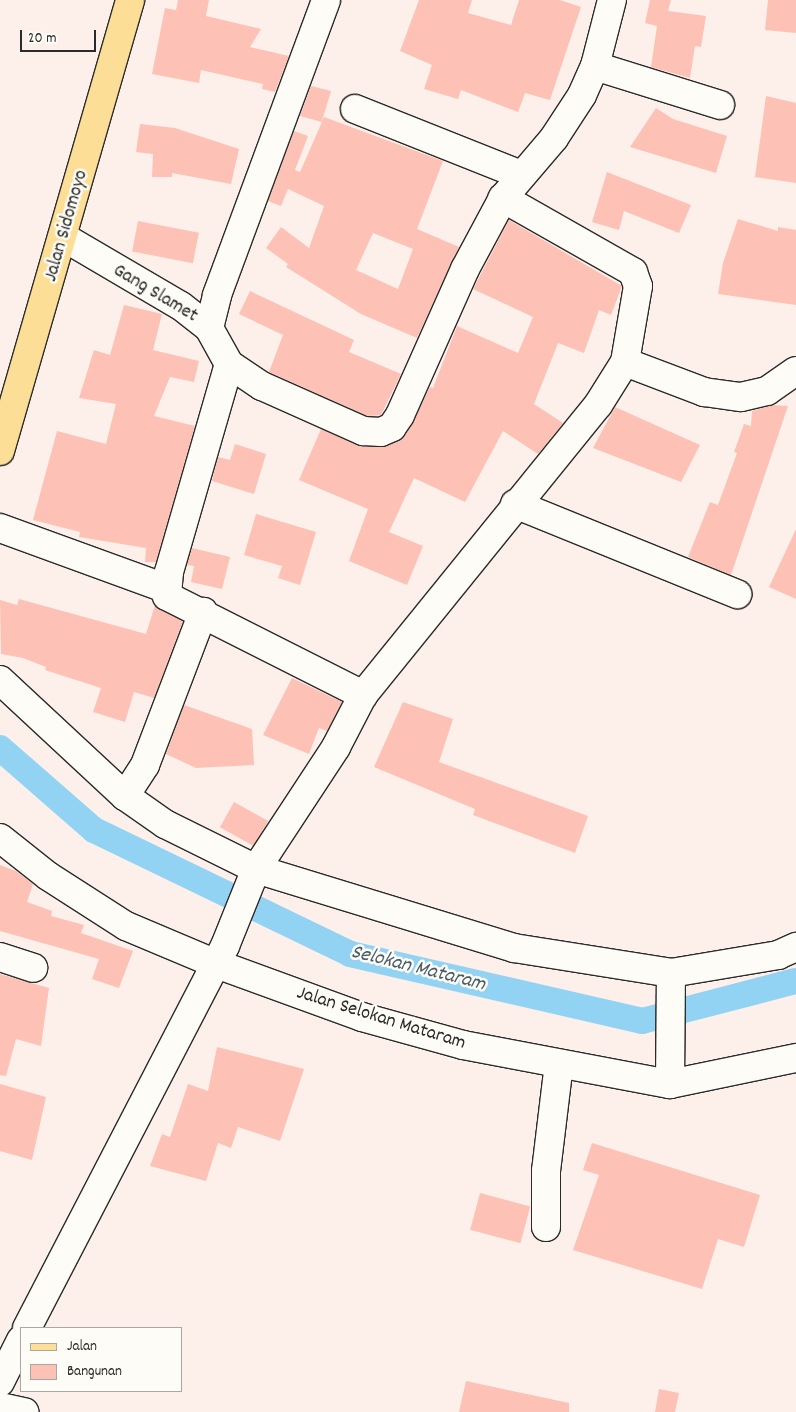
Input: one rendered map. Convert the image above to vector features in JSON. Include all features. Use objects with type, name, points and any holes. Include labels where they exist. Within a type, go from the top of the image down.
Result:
[{"type":"main road","name":"Jalan Sidomoyo","points":[[0,451],[65,238],[130,0]]},
{"type":"street","points":[[209,328],[217,295],[326,0]]},
{"type":"street","points":[[363,695],[203,612],[170,600],[164,588],[229,364],[262,386],[363,431],[381,432],[392,427],[464,269],[503,198],[554,138],[596,66],[612,0]]},
{"type":"street","points":[[596,66],[720,106]]},
{"type":"street","points":[[355,109],[521,175]]},
{"type":"street","points":[[28,1327],[220,955],[256,870],[336,747],[363,695],[515,504],[598,405],[625,362],[638,286],[633,272],[503,198]]},
{"type":"street","name":"Gang Slamet","points":[[65,238],[181,306],[209,328],[229,364]]},
{"type":"street","points":[[625,362],[704,392],[741,397],[767,391],[796,371]]},
{"type":"street","points":[[515,504],[737,594]]},
{"type":"street","points":[[0,528],[164,588]]},
{"type":"street","points":[[125,796],[145,765],[203,612]]},
{"type":"street","points":[[0,680],[125,796],[164,824],[256,870],[514,948],[671,973],[778,955],[796,947]]},
{"type":"street","name":"Jalan Selokan Mataram","points":[[0,838],[48,876],[126,926],[220,955],[362,1017],[463,1045],[559,1064],[671,1075],[796,1058]]},
{"type":"street","points":[[0,957],[33,968]]},
{"type":"street","points":[[671,973],[671,1075]]},
{"type":"street","points":[[546,1227],[546,1171],[559,1064]]},
{"type":"street","points":[[0,1382],[20,1342]]},
{"type":"street","points":[[0,1407],[24,1412]]},
{"type":"building","points":[[178,0],[209,0],[206,16],[261,29],[250,47],[289,56],[275,92],[262,89],[263,84],[201,70],[199,83],[152,74],[165,8],[176,10]]},
{"type":"building","points":[[419,0],[472,0],[468,13],[511,25],[519,0],[560,0],[581,7],[550,100],[525,93],[518,112],[461,90],[458,99],[424,89],[432,65],[400,51]]},
{"type":"building","points":[[650,0],[671,0],[668,11],[706,16],[701,47],[695,46],[690,78],[651,67],[657,26],[645,23]]},
{"type":"building","points":[[768,0],[796,0],[796,33],[765,30]]},
{"type":"building","points":[[311,86],[331,91],[322,121],[324,117],[443,161],[417,229],[459,247],[417,338],[361,314],[286,267],[288,264],[266,248],[281,227],[309,248],[324,206],[288,189],[281,206],[268,201],[294,131],[308,136],[295,170],[300,172],[322,122],[300,116]],"holes":[[[373,233],[413,249],[398,289],[356,270]]]},
{"type":"building","points":[[766,96],[796,103],[796,183],[755,177]]},
{"type":"building","points":[[656,108],[673,119],[727,136],[716,173],[630,147]]},
{"type":"building","points":[[140,124],[175,128],[239,149],[231,184],[172,173],[172,177],[152,177],[153,154],[136,152]]},
{"type":"building","points":[[607,172],[691,205],[679,233],[624,211],[619,230],[592,222]]},
{"type":"building","points":[[738,219],[778,231],[778,227],[796,230],[796,305],[718,294],[723,263]]},
{"type":"building","points":[[509,220],[622,286],[611,315],[599,310],[584,353],[558,343],[534,404],[563,423],[538,454],[503,431],[465,502],[414,478],[389,532],[423,546],[407,585],[349,561],[368,509],[299,480],[321,429],[362,447],[387,446],[405,436],[430,387],[433,388],[457,326],[518,353],[533,317],[473,289]]},
{"type":"building","points":[[138,221],[199,233],[193,263],[132,251]]},
{"type":"building","points":[[250,291],[354,340],[349,352],[401,374],[381,415],[367,416],[269,372],[283,335],[239,314]]},
{"type":"building","points":[[124,305],[162,314],[153,350],[199,361],[194,382],[170,377],[154,416],[195,426],[156,562],[145,562],[146,548],[79,537],[80,532],[33,520],[57,431],[106,444],[116,404],[79,398],[94,350],[110,355]]},
{"type":"building","points":[[773,405],[788,406],[731,575],[688,557],[710,502],[718,505],[737,453],[734,452],[744,424],[751,426],[752,411]]},
{"type":"building","points":[[615,407],[700,445],[681,482],[593,448]]},
{"type":"building","points":[[235,444],[266,454],[254,494],[212,481],[218,457],[230,460]]},
{"type":"building","points":[[256,514],[316,532],[300,585],[278,578],[282,566],[244,555]]},
{"type":"building","points":[[796,529],[796,599],[769,587]]},
{"type":"building","points":[[192,548],[230,557],[222,589],[191,582],[194,566],[187,565]]},
{"type":"building","points":[[19,599],[146,634],[155,605],[183,621],[154,698],[134,692],[125,722],[93,712],[101,688],[45,670],[46,667],[23,658],[1,654],[0,600],[17,605]]},
{"type":"building","points":[[292,678],[342,702],[327,731],[319,728],[309,754],[263,735]]},
{"type":"building","points":[[403,702],[453,719],[439,762],[588,816],[575,853],[473,815],[475,809],[374,767]]},
{"type":"building","points":[[184,705],[252,729],[254,765],[196,768],[166,754]]},
{"type":"building","points":[[234,802],[268,821],[254,846],[220,827]]},
{"type":"building","points":[[0,865],[16,871],[33,884],[27,902],[52,911],[51,916],[84,925],[81,933],[133,951],[119,988],[92,979],[99,959],[0,931]]},
{"type":"building","points":[[0,974],[49,988],[41,1046],[16,1039],[6,1076],[0,1075]]},
{"type":"building","points":[[217,1047],[304,1069],[280,1141],[238,1127],[231,1148],[218,1143],[206,1181],[150,1166],[162,1134],[170,1137],[188,1084],[208,1091]]},
{"type":"building","points":[[0,1084],[46,1097],[32,1160],[0,1151]]},
{"type":"building","points":[[592,1143],[760,1195],[744,1247],[718,1239],[702,1289],[573,1250],[599,1175],[583,1170]]},
{"type":"building","points":[[480,1193],[530,1206],[520,1243],[470,1230]]},
{"type":"building","points":[[466,1381],[569,1403],[569,1412],[459,1412]]},
{"type":"building","points":[[659,1389],[679,1393],[675,1412],[655,1412]]},
{"type":"waterway","name":"Selokan Mataram","points":[[0,748],[94,830],[350,954],[642,1021],[796,981]]}]
